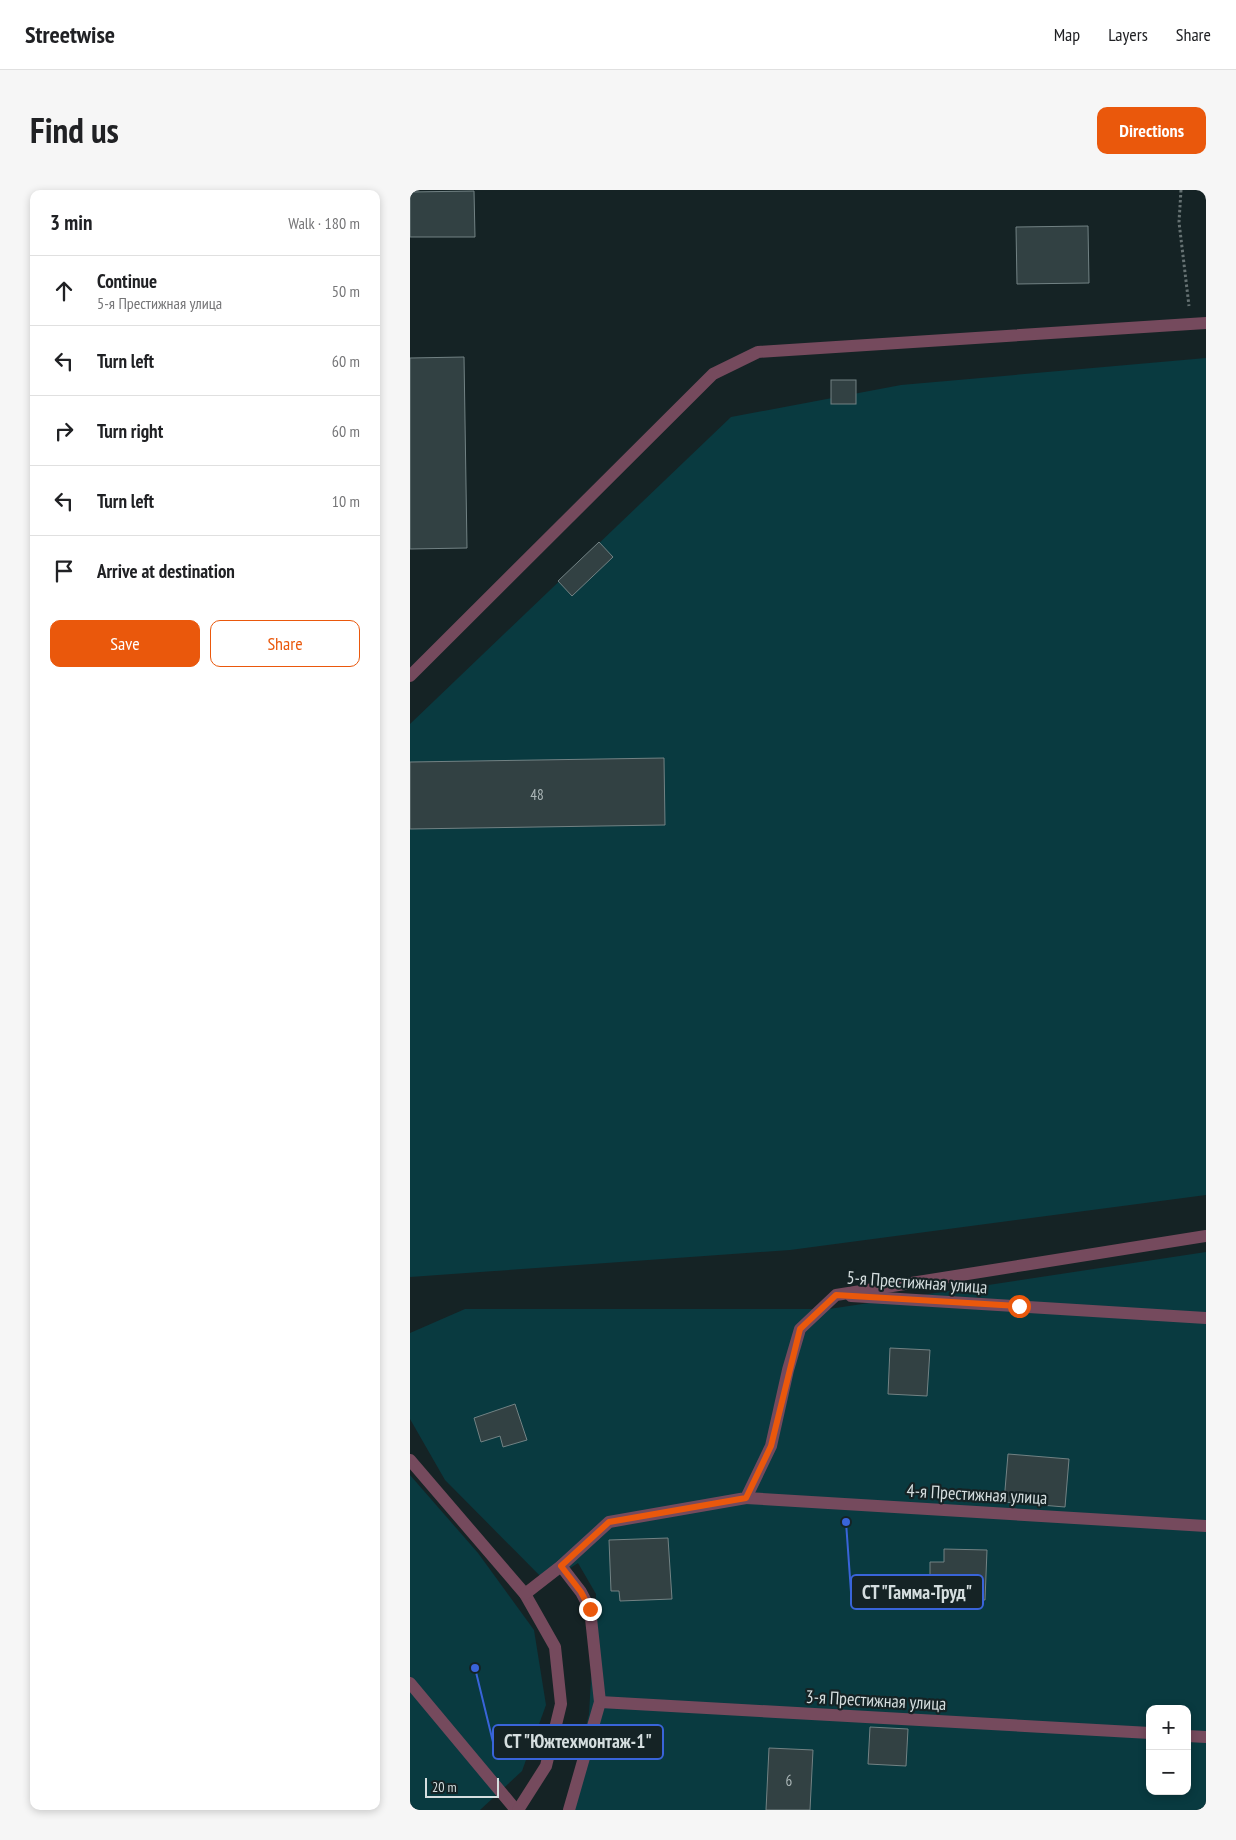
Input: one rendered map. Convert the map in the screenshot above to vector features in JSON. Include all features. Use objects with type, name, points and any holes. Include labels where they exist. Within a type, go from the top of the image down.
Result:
[{"type":"street","points":[[410,676],[713,374],[758,352],[1206,323]]},
{"type":"street","points":[[746,1498],[771,1446],[800,1329],[836,1295],[1206,1236]]},
{"type":"street","name":"5-я Престижная улица","points":[[836,1295],[1206,1318]]},
{"type":"street","points":[[410,1460],[525,1594],[555,1647],[561,1704],[546,1766],[517,1810],[410,1683]]},
{"type":"street","name":"4-я Престижная улица","points":[[525,1594],[561,1566],[609,1522],[746,1498],[1206,1526]]},
{"type":"street","points":[[561,1566],[581,1592],[590,1609],[600,1702],[568,1810]]},
{"type":"street","name":"3-я Престижная улица","points":[[600,1702],[1146,1733]]},
{"type":"street","points":[[1191,1736],[1206,1737]]},
{"type":"path","points":[[1181,190],[1179,222],[1191,324]]},
{"type":"shaded area","points":[[1206,358],[1206,1195],[790,1250],[410,1277],[410,724],[731,417],[901,385]]},
{"type":"shaded area","points":[[1206,1252],[1206,1810],[565,1810],[589,1714],[596,1594],[578,1563],[547,1583],[445,1480],[410,1419],[410,1333],[465,1309],[829,1309]]},
{"type":"shaded area","points":[[410,1475],[478,1553],[534,1630],[546,1705],[522,1771],[480,1810],[410,1810]]},
{"type":"building","points":[[474,191],[475,237],[410,237],[410,192]]},
{"type":"building","points":[[1088,226],[1089,283],[1017,284],[1016,227]]},
{"type":"building","points":[[464,357],[467,548],[410,549],[410,358]]},
{"type":"building","points":[[831,380],[856,380],[856,404],[831,404]]},
{"type":"building","points":[[599,542],[613,557],[572,596],[558,581]]},
{"type":"building","points":[[664,758],[665,825],[410,829],[410,762]]},
{"type":"building","points":[[890,1348],[930,1350],[927,1396],[888,1394]]},
{"type":"building","points":[[515,1404],[527,1440],[503,1447],[500,1436],[481,1442],[474,1418]]},
{"type":"building","points":[[1008,1454],[1069,1459],[1065,1507],[1004,1502]]},
{"type":"building","points":[[668,1538],[672,1599],[620,1601],[619,1591],[611,1591],[609,1540]]},
{"type":"building","points":[[944,1549],[987,1550],[985,1600],[938,1598],[938,1583],[930,1583],[930,1562],[944,1562]]},
{"type":"building","points":[[870,1727],[908,1729],[906,1766],[868,1764]]},
{"type":"building","points":[[769,1748],[813,1750],[810,1810],[766,1810]]},
{"type":"place","name":"СТ \"Гамма-Труд\"","points":[[846,1522]]},
{"type":"place","name":"СТ \"Южтехмонтаж-1\"","points":[[475,1668]]},
{"type":"route","points":[[590,1609],[581,1592],[561,1566],[609,1522],[746,1498],[771,1446],[788,1370],[800,1329],[836,1295],[1019,1306]]}]
